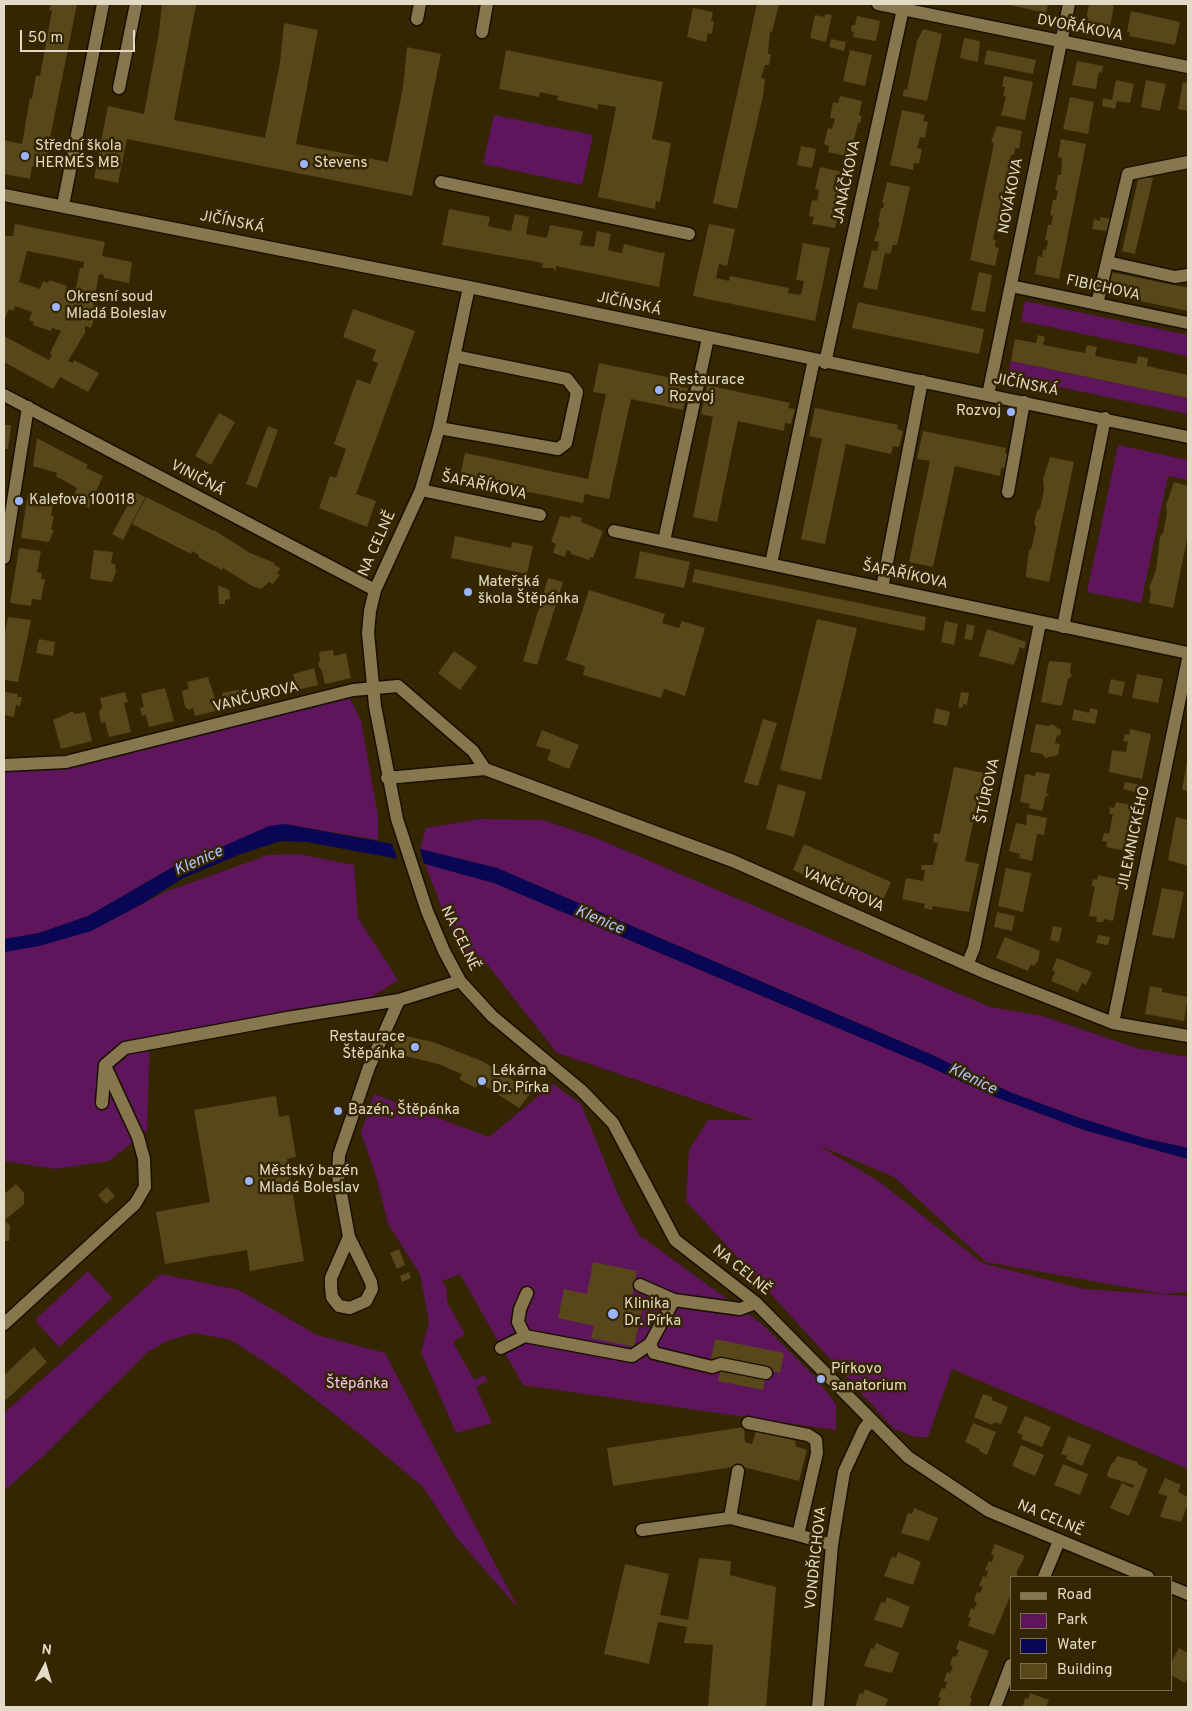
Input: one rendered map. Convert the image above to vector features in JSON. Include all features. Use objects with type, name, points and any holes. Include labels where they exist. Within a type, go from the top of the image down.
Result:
[{"type":"street","points":[[63,205],[103,4]]},
{"type":"street","points":[[119,88],[136,4]]},
{"type":"street","points":[[417,19],[420,4]]},
{"type":"street","points":[[482,32],[487,4]]},
{"type":"street","name":"DVOŘÁKOVA","points":[[878,4],[1188,67]]},
{"type":"street","name":"NOVÁKOVA","points":[[988,394],[1069,4]]},
{"type":"street","name":"JANÁČKOVA","points":[[771,564],[820,361],[841,290],[903,9]]},
{"type":"street","points":[[1097,304],[1128,174],[1188,162]]},
{"type":"street","points":[[441,182],[689,234]]},
{"type":"street","name":"JIČÍNSKÁ","points":[[4,195],[63,205],[469,287],[708,338],[1105,418],[1188,437]]},
{"type":"street","points":[[1107,262],[1175,277],[1188,276]]},
{"type":"street","name":"FIBICHOVA","points":[[1011,286],[1188,323]]},
{"type":"street","name":"NA CELNĚ","points":[[469,287],[439,428],[421,490],[375,590],[368,634],[373,687],[387,778],[396,819],[418,885],[444,951],[460,981],[492,1016],[582,1090],[613,1123],[675,1240],[756,1303],[908,1457],[960,1494],[989,1511],[1146,1576]]},
{"type":"street","points":[[664,541],[708,338]]},
{"type":"street","points":[[439,428],[558,449],[566,443],[577,392],[567,379],[454,356]]},
{"type":"street","points":[[882,588],[922,381]]},
{"type":"street","name":"VINIČNÁ","points":[[4,395],[375,590]]},
{"type":"street","points":[[1008,492],[1024,402]]},
{"type":"street","points":[[4,558],[28,407]]},
{"type":"street","points":[[1063,627],[1105,418]]},
{"type":"street","name":"ŠAFAŘÍKOVA","points":[[421,490],[540,515]]},
{"type":"street","name":"ŠAFAŘÍKOVA","points":[[614,530],[1040,623],[1188,653]]},
{"type":"street","name":"ŠTÚROVA","points":[[967,965],[974,948],[1040,623]]},
{"type":"street","name":"JILEMNICKÉHO","points":[[1113,1023],[1188,659]]},
{"type":"street","name":"VANČUROVA","points":[[4,765],[66,762],[373,687],[398,686],[473,751],[485,769]]},
{"type":"street","name":"VANČUROVA","points":[[387,778],[485,769],[734,861],[967,965],[1113,1023],[1188,1036]]},
{"type":"street","points":[[102,1104],[104,1065],[125,1048],[287,1018],[399,1000],[460,981]]},
{"type":"street","points":[[349,1236],[331,1278],[331,1287],[332,1297],[339,1306],[350,1308],[366,1301],[372,1289],[371,1282],[349,1236],[338,1176],[339,1155],[381,1036],[399,1000]]},
{"type":"street","points":[[4,1324],[136,1204],[145,1187],[144,1159],[138,1137],[104,1065]]},
{"type":"street","points":[[640,1285],[674,1300],[740,1309],[756,1303]]},
{"type":"street","points":[[525,1336],[518,1322],[520,1309],[527,1293]]},
{"type":"street","points":[[501,1348],[525,1336],[632,1356],[650,1344],[674,1300]]},
{"type":"street","points":[[650,1344],[654,1353],[712,1367],[721,1364],[766,1373]]},
{"type":"street","name":"VONDŘICHOVA","points":[[818,1707],[832,1544],[844,1472],[864,1429],[871,1420]]},
{"type":"street","points":[[748,1423],[808,1435],[816,1440],[817,1453],[798,1534]]},
{"type":"street","points":[[730,1518],[738,1471]]},
{"type":"street","points":[[642,1530],[730,1518],[832,1544]]},
{"type":"street","points":[[1044,1576],[1059,1541]]},
{"type":"street","points":[[1172,1587],[1188,1594]]},
{"type":"street","points":[[995,1707],[1010,1668]]},
{"type":"green space","points":[[494,115],[593,135],[582,185],[483,164]]},
{"type":"green space","points":[[1025,301],[1188,335],[1188,356],[1021,321]]},
{"type":"green space","points":[[1011,361],[1188,398],[1188,414],[1007,376]]},
{"type":"green space","points":[[1118,445],[1188,460],[1188,480],[1168,476],[1141,603],[1087,592]]},
{"type":"green space","points":[[350,698],[361,721],[378,816],[378,840],[285,824],[185,860],[88,916],[39,933],[4,939],[4,771],[43,771],[90,763]]},
{"type":"green space","points":[[479,819],[543,820],[594,837],[990,1007],[1043,1016],[1137,1048],[1188,1057],[1188,1148],[1143,1138],[1080,1118],[1012,1093],[930,1054],[497,868],[420,849],[426,828]]},
{"type":"green space","points":[[298,854],[354,865],[358,918],[398,980],[367,1000],[150,1036],[147,1131],[109,1161],[55,1169],[4,1161],[4,952],[91,931],[165,892],[268,855]]},
{"type":"green space","points":[[425,864],[494,883],[928,1066],[993,1096],[1084,1130],[1188,1159],[1188,1292],[1164,1294],[986,1262],[894,1177],[818,1145],[880,1182],[982,1263],[1084,1289],[1188,1296],[1188,1469],[952,1369],[928,1437],[915,1437],[894,1429],[686,1201],[689,1150],[708,1120],[755,1120],[557,1053],[487,964],[471,966],[448,924]]},
{"type":"green space","points":[[553,1084],[581,1104],[621,1201],[639,1235],[763,1325],[814,1376],[836,1404],[836,1430],[523,1385],[460,1274],[442,1281],[448,1291],[446,1293],[448,1304],[465,1334],[453,1342],[474,1380],[485,1375],[487,1381],[476,1387],[492,1423],[456,1433],[421,1352],[429,1322],[420,1274],[388,1224],[376,1176],[361,1133],[374,1094],[489,1137]]},
{"type":"green space","points":[[88,1271],[112,1298],[59,1347],[35,1320]]},
{"type":"green space","name":"Štěpánka","points":[[161,1274],[239,1290],[317,1335],[385,1353],[518,1608],[456,1537],[423,1487],[366,1439],[280,1372],[231,1340],[194,1333],[167,1341],[148,1352],[41,1458],[4,1491],[4,1413]]},
{"type":"water","name":"Klenice","points":[[285,824],[420,849],[497,868],[930,1054],[1012,1093],[1080,1118],[1143,1138],[1188,1148],[1188,1159],[1084,1130],[993,1096],[928,1066],[494,883],[425,864],[307,842],[281,841],[241,854],[183,878],[142,904],[91,931],[39,946],[4,952],[4,939],[39,933],[88,916],[185,860],[208,853],[269,826]]},
{"type":"pier","points":[[391,841],[419,846],[425,867],[398,862]]},
{"type":"building","points":[[51,4],[77,4],[44,168],[32,166],[30,179],[4,174],[4,140],[22,144],[36,75],[40,76],[52,11],[49,10]]},
{"type":"building","points":[[162,4],[196,5],[174,120],[265,138],[280,63],[284,23],[318,30],[296,144],[388,162],[403,87],[407,47],[441,54],[412,196],[127,139],[118,183],[94,178],[108,106],[144,114],[159,32]]},
{"type":"building","points":[[757,4],[779,4],[772,32],[770,31],[768,54],[771,54],[769,65],[765,65],[761,78],[765,79],[763,96],[737,209],[713,203]]},
{"type":"building","points":[[1005,4],[1048,4],[1046,13]]},
{"type":"building","points":[[1089,4],[1111,4],[1114,6],[1109,32],[1085,27]]},
{"type":"building","points":[[693,8],[713,12],[711,21],[714,21],[712,34],[708,33],[706,42],[687,37]]},
{"type":"building","points":[[1131,11],[1180,22],[1175,45],[1129,36],[1130,32],[1127,32]]},
{"type":"building","points":[[825,14],[832,15],[826,42],[810,38],[815,15],[825,17]]},
{"type":"building","points":[[857,16],[880,21],[876,41],[853,37],[852,25],[855,25]]},
{"type":"building","points":[[923,29],[942,34],[927,101],[903,96],[904,89],[907,90],[917,41]]},
{"type":"building","points":[[964,38],[980,41],[978,62],[960,58]]},
{"type":"building","points":[[831,39],[846,42],[844,51],[829,47]]},
{"type":"building","points":[[506,50],[663,82],[652,139],[671,143],[660,202],[656,201],[655,209],[598,197],[616,107],[598,104],[598,109],[557,100],[558,96],[540,92],[539,97],[499,89]]},
{"type":"building","points":[[850,50],[872,55],[865,86],[843,81]]},
{"type":"building","points":[[987,50],[1036,60],[1033,74],[984,64]]},
{"type":"building","points":[[1077,61],[1103,66],[1102,73],[1099,72],[1096,89],[1072,85]]},
{"type":"building","points":[[1004,76],[1033,82],[1025,120],[1001,115],[1006,97],[1003,96],[1005,87],[1002,87]]},
{"type":"building","points":[[1116,80],[1134,84],[1130,103],[1117,101],[1115,109],[1102,106],[1103,98],[1112,100]]},
{"type":"building","points":[[1146,80],[1166,84],[1160,111],[1141,107]]},
{"type":"building","points":[[1183,82],[1188,83],[1188,111],[1178,109]]},
{"type":"building","points":[[840,96],[862,101],[859,115],[862,116],[860,123],[858,123],[850,157],[828,152],[829,146],[824,144],[828,128],[832,129],[835,119],[830,118],[833,102],[838,103]]},
{"type":"building","points":[[1070,97],[1094,102],[1088,134],[1063,129]]},
{"type":"building","points":[[902,110],[925,115],[923,121],[928,122],[925,138],[920,137],[917,148],[922,149],[919,164],[914,163],[913,170],[890,165]]},
{"type":"building","points":[[997,126],[1022,131],[1019,149],[1015,148],[1014,155],[1011,155],[1009,164],[1012,165],[1009,180],[1006,179],[1004,189],[1007,190],[1003,205],[1000,205],[999,214],[1001,215],[998,230],[995,230],[993,239],[996,240],[995,247],[999,248],[995,266],[970,260],[994,143],[991,142]]},
{"type":"building","points":[[1061,139],[1086,144],[1059,279],[1035,274],[1038,256],[1042,257],[1043,250],[1046,250],[1048,241],[1045,240],[1048,225],[1051,225],[1053,216],[1050,215],[1053,200],[1056,200],[1058,191],[1055,190],[1058,175],[1061,175],[1062,158],[1058,157]]},
{"type":"building","points":[[801,146],[816,149],[812,168],[797,165]]},
{"type":"building","points":[[820,167],[847,173],[835,228],[812,224],[814,217],[809,216],[812,200],[817,201],[819,190],[815,189]]},
{"type":"building","points":[[1139,175],[1153,178],[1135,254],[1122,251]]},
{"type":"building","points":[[887,182],[910,187],[897,245],[893,245],[890,254],[885,253],[877,290],[863,287],[872,250],[877,251],[879,242],[874,241],[880,222],[878,222],[881,208],[883,208],[884,203],[882,203]]},
{"type":"building","points":[[449,209],[490,217],[488,226],[511,231],[515,214],[529,217],[526,234],[547,238],[550,225],[583,231],[580,245],[594,247],[597,231],[611,234],[608,250],[622,253],[624,244],[661,253],[665,252],[659,287],[556,266],[556,271],[553,268],[542,268],[543,263],[442,245]]},
{"type":"building","points":[[1100,217],[1110,219],[1107,231],[1092,229],[1094,219],[1100,221]]},
{"type":"building","name":"Okresní soud Mladá Boleslav","points":[[15,224],[105,242],[102,256],[132,262],[129,283],[104,278],[104,275],[99,274],[93,305],[95,305],[91,311],[96,313],[91,328],[85,326],[85,333],[68,361],[73,363],[74,360],[99,373],[88,392],[60,377],[53,389],[4,362],[4,336],[49,360],[52,355],[50,353],[61,331],[52,328],[51,331],[33,325],[34,322],[29,320],[32,312],[15,306],[14,311],[9,309],[4,321],[4,236],[13,236]],"holes":[[[27,251],[84,262],[83,268],[80,268],[75,293],[66,290],[67,286],[49,280],[48,283],[43,281],[40,289],[19,282]]]},
{"type":"building","points":[[709,224],[735,229],[727,266],[719,264],[716,278],[729,281],[730,276],[789,288],[788,293],[801,295],[804,281],[796,280],[803,243],[830,248],[815,321],[693,296]]},
{"type":"building","points":[[979,272],[992,275],[985,312],[971,310]]},
{"type":"building","points":[[1111,272],[1188,288],[1188,311],[1106,294]]},
{"type":"building","points":[[858,302],[984,329],[979,354],[852,328]]},
{"type":"building","points":[[353,309],[415,331],[356,494],[376,501],[367,527],[319,508],[330,476],[336,478],[346,449],[334,444],[357,379],[370,384],[378,363],[372,361],[376,350],[343,337]]},
{"type":"building","points":[[1038,335],[1045,337],[1043,345],[1085,353],[1087,345],[1097,347],[1095,356],[1136,364],[1138,356],[1148,358],[1147,366],[1188,375],[1188,398],[1011,361],[1015,339],[1036,343]]},
{"type":"building","points":[[599,363],[681,380],[680,387],[688,388],[683,410],[631,399],[609,499],[585,494],[583,503],[460,478],[465,453],[588,479],[606,394],[593,392]]},
{"type":"building","points":[[707,385],[790,403],[788,408],[795,409],[791,424],[785,423],[784,431],[738,421],[717,522],[693,517],[713,417],[701,414]]},
{"type":"building","points":[[815,408],[898,425],[897,429],[903,431],[899,447],[893,446],[891,454],[846,444],[825,544],[801,539],[822,439],[809,436]]},
{"type":"building","points":[[219,413],[235,422],[211,465],[195,456]]},
{"type":"building","points":[[4,425],[11,425],[8,449],[4,449]]},
{"type":"building","points":[[268,426],[278,430],[257,488],[246,484]]},
{"type":"building","points":[[923,431],[1006,448],[1005,453],[1011,454],[1008,469],[1001,468],[1000,476],[955,466],[933,567],[909,562],[930,461],[917,459]]},
{"type":"building","points":[[37,438],[88,465],[86,468],[103,476],[89,508],[72,500],[77,488],[56,476],[57,473],[33,466]]},
{"type":"building","points":[[1050,457],[1074,462],[1049,582],[1026,577],[1026,574],[1029,550],[1032,547],[1036,527],[1034,523],[1044,490],[1043,479]]},
{"type":"building","points":[[1174,482],[1188,486],[1188,535],[1173,608],[1149,603],[1151,592],[1149,588],[1156,570],[1160,536],[1163,533],[1167,513],[1166,505]]},
{"type":"building","points":[[28,492],[54,497],[51,516],[54,516],[51,530],[54,530],[49,542],[21,538]]},
{"type":"building","points":[[135,492],[145,497],[123,540],[112,534]]},
{"type":"building","points":[[146,497],[214,530],[250,553],[275,563],[274,565],[281,568],[277,573],[280,575],[273,584],[269,582],[261,589],[252,586],[223,568],[222,570],[198,557],[199,555],[192,551],[191,554],[132,524]]},
{"type":"building","points":[[571,515],[582,518],[581,522],[603,531],[593,558],[590,557],[589,560],[571,554],[567,550],[565,557],[553,553],[556,544],[551,542],[560,516],[571,518]]},
{"type":"building","points":[[455,536],[511,548],[512,542],[533,546],[527,574],[451,558]]},
{"type":"building","points":[[19,548],[41,551],[37,572],[42,573],[41,579],[45,579],[41,600],[32,599],[31,606],[10,603]]},
{"type":"building","points":[[94,550],[113,552],[111,563],[115,564],[116,572],[112,582],[90,579]]},
{"type":"building","points":[[640,551],[690,562],[684,588],[635,578]]},
{"type":"building","points":[[695,569],[926,617],[924,631],[692,582]]},
{"type":"building","points":[[548,578],[563,582],[537,665],[523,661]]},
{"type":"building","points":[[218,585],[229,590],[230,599],[225,600],[225,604],[219,604]]},
{"type":"building","points":[[589,590],[665,614],[662,623],[679,628],[682,621],[705,628],[685,696],[664,689],[661,698],[583,675],[585,666],[566,660]]},
{"type":"building","points":[[8,617],[31,620],[18,682],[4,680],[4,639]]},
{"type":"building","points":[[817,619],[857,628],[821,780],[780,770]]},
{"type":"building","points":[[945,621],[958,624],[954,645],[941,642]]},
{"type":"building","points":[[967,624],[975,626],[972,640],[964,639]]},
{"type":"building","points":[[987,629],[1026,642],[1024,649],[1020,647],[1014,665],[979,656]]},
{"type":"building","points":[[39,639],[55,642],[53,656],[36,653]]},
{"type":"building","points":[[333,650],[334,656],[346,653],[351,678],[325,684],[322,671],[318,665],[320,660],[319,652]]},
{"type":"building","points":[[454,651],[477,667],[460,690],[438,673]]},
{"type":"building","points":[[1049,661],[1071,663],[1070,672],[1072,676],[1068,679],[1062,706],[1041,702]]},
{"type":"building","points":[[314,668],[318,685],[297,690],[293,674]]},
{"type":"building","points":[[1137,674],[1163,679],[1158,703],[1132,698]]},
{"type":"building","points":[[208,677],[215,698],[216,711],[195,716],[193,708],[189,710],[185,707],[182,691],[189,689],[187,682]]},
{"type":"building","points":[[1111,679],[1125,682],[1122,696],[1108,693]]},
{"type":"building","points":[[165,688],[174,721],[149,727],[146,715],[142,716],[140,708],[144,707],[141,694]]},
{"type":"building","points":[[242,689],[246,703],[222,709],[222,693]]},
{"type":"building","points":[[4,692],[18,694],[17,697],[22,697],[20,706],[16,705],[14,717],[4,715]]},
{"type":"building","points":[[125,692],[128,702],[124,703],[131,732],[109,737],[105,722],[101,723],[99,712],[102,707],[100,698]]},
{"type":"building","points":[[961,692],[969,693],[967,705],[963,704],[962,708],[958,707]]},
{"type":"building","points":[[936,708],[950,712],[947,726],[933,723]]},
{"type":"building","points":[[1090,708],[1098,710],[1095,724],[1072,720],[1074,709],[1089,713]]},
{"type":"building","points":[[73,711],[74,714],[85,712],[92,741],[61,749],[53,720]]},
{"type":"building","points":[[763,719],[777,723],[758,786],[744,782]]},
{"type":"building","points":[[1036,724],[1048,726],[1052,724],[1061,730],[1060,736],[1057,735],[1055,743],[1060,744],[1058,755],[1045,758],[1042,754],[1030,752]]},
{"type":"building","points":[[1130,729],[1151,734],[1142,779],[1109,772],[1112,750],[1126,752],[1128,742],[1123,741],[1125,734],[1129,735]]},
{"type":"building","points":[[542,730],[579,745],[569,769],[547,760],[551,750],[536,746]]},
{"type":"building","points":[[1188,764],[1188,791],[1182,790]]},
{"type":"building","points":[[954,767],[984,773],[965,861],[979,864],[969,912],[933,906],[932,910],[924,908],[925,904],[902,899],[906,878],[923,881],[925,870],[921,870],[922,865],[933,865],[938,843],[933,842],[934,833],[940,834]]},
{"type":"building","points":[[1036,772],[1050,774],[1046,793],[1049,794],[1048,796],[1046,795],[1042,811],[1029,808],[1030,804],[1020,802],[1025,774],[1035,776]]},
{"type":"building","points":[[1125,782],[1141,785],[1139,793],[1123,789]]},
{"type":"building","points":[[778,784],[806,792],[794,837],[766,829]]},
{"type":"building","points":[[1116,802],[1136,806],[1127,851],[1106,847],[1107,842],[1102,841],[1104,833],[1109,834],[1113,814],[1109,814],[1110,807],[1114,808]]},
{"type":"building","points":[[1027,814],[1047,818],[1044,835],[1037,834],[1032,861],[1019,858],[1020,854],[1009,851],[1016,823],[1026,825]]},
{"type":"building","points":[[1176,817],[1188,820],[1188,866],[1168,860]]},
{"type":"building","points":[[804,844],[891,882],[879,909],[793,870]]},
{"type":"building","points":[[1006,868],[1031,873],[1023,912],[998,906]]},
{"type":"building","points":[[1098,875],[1121,880],[1113,921],[1104,919],[1103,922],[1096,922],[1097,917],[1089,916],[1095,887],[1092,886],[1093,879],[1097,880]]},
{"type":"building","points":[[1162,888],[1184,892],[1174,939],[1152,935]]},
{"type":"building","points":[[997,912],[1015,916],[1012,931],[994,927]]},
{"type":"building","points":[[1053,926],[1062,928],[1059,942],[1050,940]]},
{"type":"building","points":[[1098,935],[1110,937],[1108,945],[1096,943]]},
{"type":"building","points":[[1005,937],[1040,951],[1038,961],[1034,966],[1031,964],[1028,971],[996,958]]},
{"type":"building","points":[[1057,958],[1092,972],[1086,985],[1082,983],[1078,992],[1051,981],[1055,972],[1052,970]]},
{"type":"building","points":[[1150,986],[1162,988],[1162,992],[1188,997],[1184,1021],[1145,1014]]},
{"type":"building","points":[[396,1034],[433,1042],[482,1061],[531,1092],[519,1108],[479,1082],[476,1088],[459,1079],[462,1074],[438,1064],[393,1053]]},
{"type":"building","name":"Městský bazén Mladá Boleslav","points":[[276,1096],[279,1117],[289,1115],[296,1157],[287,1159],[304,1261],[250,1271],[247,1250],[165,1264],[156,1212],[210,1202],[194,1110]]},
{"type":"building","points":[[16,1184],[24,1193],[24,1204],[5,1220],[10,1226],[9,1241],[4,1241],[4,1194]]},
{"type":"building","points":[[107,1187],[115,1196],[106,1204],[98,1195]]},
{"type":"building","points":[[399,1249],[405,1265],[397,1269],[390,1253]]},
{"type":"building","points":[[593,1262],[637,1271],[631,1302],[643,1304],[634,1347],[591,1338],[594,1326],[558,1318],[564,1289],[587,1294]]},
{"type":"building","points":[[409,1272],[411,1278],[402,1282],[400,1276]]},
{"type":"building","points":[[715,1339],[784,1353],[780,1373],[711,1358]]},
{"type":"building","points":[[34,1347],[47,1362],[6,1400],[4,1397],[4,1375]]},
{"type":"building","points":[[721,1368],[765,1378],[763,1390],[718,1381]]},
{"type":"building","points":[[983,1394],[1008,1407],[1001,1424],[994,1422],[992,1425],[974,1417]]},
{"type":"building","points":[[1025,1416],[1051,1427],[1042,1447],[1021,1439],[1023,1435],[1017,1433]]},
{"type":"building","points":[[973,1423],[996,1432],[987,1455],[979,1451],[980,1449],[965,1442]]},
{"type":"building","points":[[744,1427],[745,1442],[752,1444],[756,1431],[796,1441],[795,1446],[807,1450],[799,1481],[739,1466],[613,1486],[607,1448]]},
{"type":"building","points":[[1068,1436],[1091,1445],[1082,1466],[1066,1459],[1067,1456],[1061,1454]]},
{"type":"building","points":[[1021,1445],[1044,1455],[1035,1476],[1012,1466]]},
{"type":"building","points":[[1117,1456],[1138,1462],[1137,1464],[1148,1469],[1129,1516],[1110,1508],[1122,1483],[1133,1488],[1134,1485],[1108,1477],[1107,1474],[1112,1462],[1114,1463]]},
{"type":"building","points":[[1063,1464],[1088,1474],[1080,1495],[1054,1485]]},
{"type":"building","points":[[1165,1478],[1181,1485],[1178,1492],[1188,1497],[1188,1504],[1181,1522],[1160,1517],[1167,1496],[1158,1493]]},
{"type":"building","points":[[914,1508],[938,1518],[929,1541],[901,1533],[908,1513],[912,1514]]},
{"type":"building","points":[[995,1544],[1025,1556],[1017,1571],[1017,1576],[1010,1576],[1010,1596],[994,1635],[968,1626],[971,1618],[968,1617],[971,1608],[974,1609],[977,1603],[974,1601],[977,1592],[980,1593],[983,1587],[979,1586],[983,1576],[986,1577],[988,1571],[985,1570],[989,1561],[992,1562],[994,1555],[991,1554]]},
{"type":"building","points":[[898,1552],[921,1562],[913,1585],[884,1576],[892,1556],[896,1558]]},
{"type":"building","points":[[699,1558],[731,1561],[730,1575],[776,1587],[766,1707],[708,1707],[713,1645],[684,1643],[687,1627],[658,1622],[649,1664],[604,1654],[625,1564],[669,1574],[660,1615],[688,1620]]},
{"type":"building","points":[[887,1597],[910,1607],[902,1628],[874,1620],[881,1602],[885,1603]]},
{"type":"building","points":[[959,1640],[989,1651],[970,1698],[972,1699],[969,1707],[943,1707],[938,1705],[941,1698],[938,1697],[942,1688],[945,1689],[947,1682],[944,1681],[947,1672],[950,1673],[953,1666],[950,1665],[953,1656],[956,1657],[959,1650],[956,1649]]},
{"type":"building","points":[[876,1643],[899,1653],[892,1673],[864,1666],[871,1648],[874,1649]]},
{"type":"building","points":[[1179,1648],[1188,1653],[1188,1677],[1185,1683],[1172,1676],[1172,1661]]},
{"type":"building","points":[[865,1689],[888,1699],[885,1707],[855,1707],[860,1693],[863,1694]]},
{"type":"building","points":[[1030,1693],[1049,1700],[1046,1707],[1024,1707],[1025,1698],[1028,1699]]},
{"type":"place","name":"Střední škola HERMÉS MB","points":[[25,156]]},
{"type":"place","name":"Stevens","points":[[304,164]]},
{"type":"place","name":"Okresní soud Mladá Boleslav","points":[[56,307]]},
{"type":"place","name":"Restaurace Rozvoj","points":[[659,390]]},
{"type":"place","name":"Rozvoj","points":[[1011,412]]},
{"type":"place","name":"Kalefova 100118","points":[[19,501]]},
{"type":"place","name":"Mateřská škola Štěpánka","points":[[468,592]]},
{"type":"place","name":"Restaurace Štěpánka","points":[[415,1047]]},
{"type":"place","name":"Lékárna Dr. Pírka","points":[[482,1081]]},
{"type":"place","name":"Bazén, Štěpánka","points":[[338,1111]]},
{"type":"place","name":"Městský bazén Mladá Boleslav","points":[[249,1181]]},
{"type":"place","name":"Klinika Dr. Pírka","points":[[613,1314]]},
{"type":"place","name":"Pírkovo sanatorium","points":[[821,1379]]}]
